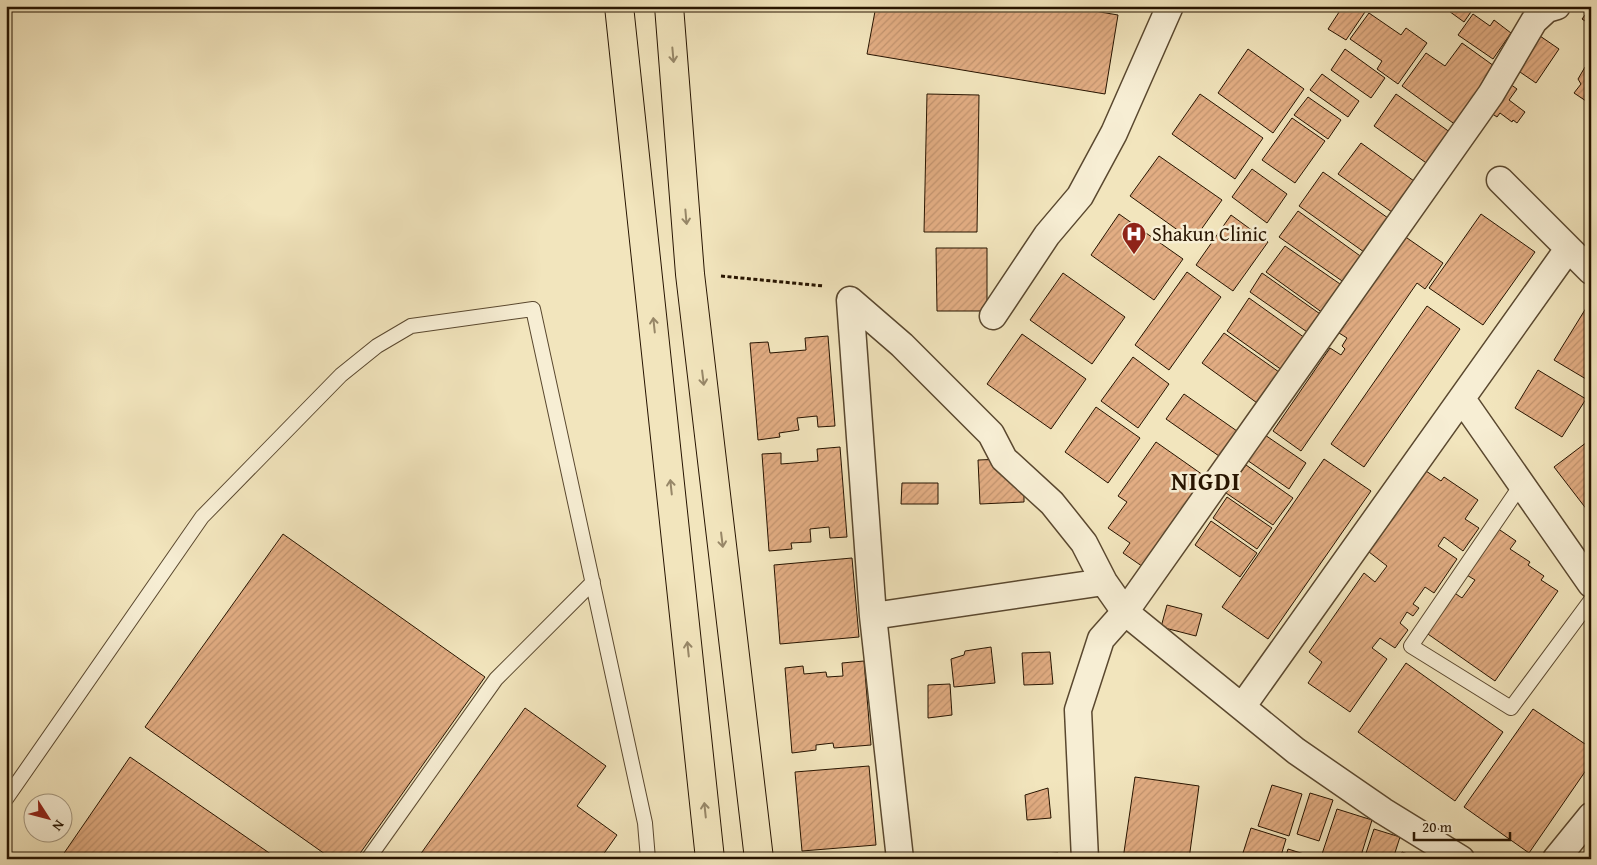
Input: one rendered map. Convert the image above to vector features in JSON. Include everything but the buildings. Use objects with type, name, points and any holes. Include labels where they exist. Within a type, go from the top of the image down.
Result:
[{"type":"main road","points":[[620,6],[710,859]]},
{"type":"main road","points":[[669,6],[690,274],[759,859]]},
{"type":"street","points":[[993,316],[1047,235],[1080,196],[1114,133],[1170,6]]},
{"type":"street","points":[[1085,859],[1078,710],[1101,639],[1125,612],[1491,94],[1534,21],[1547,9],[1557,6]]},
{"type":"street","points":[[1500,180],[1591,271]]},
{"type":"street","points":[[1242,708],[1568,249]]},
{"type":"street","points":[[850,300],[902,345],[991,434],[1004,459],[1052,503],[1084,543],[1104,582],[1125,612],[1296,751],[1383,811],[1461,859]]},
{"type":"street","points":[[850,300],[873,616],[900,859]]},
{"type":"street","points":[[1462,399],[1591,584]]},
{"type":"street","points":[[873,616],[1104,582]]},
{"type":"street","points":[[1556,859],[1591,816]]},
{"type":"lane","points":[[6,799],[202,517],[341,375],[377,346],[411,326],[533,309],[645,823],[648,859]]},
{"type":"lane","points":[[1522,485],[1411,646],[1511,708],[1591,600]]},
{"type":"lane","points":[[368,859],[496,679],[593,582]]},
{"type":"path","points":[[690,274],[830,286],[850,300]]},
{"type":"place","name":"Shakun Clinic","points":[[1134,255]]},
{"type":"district","name":"NIGDI","points":[[1206,481]]}]
